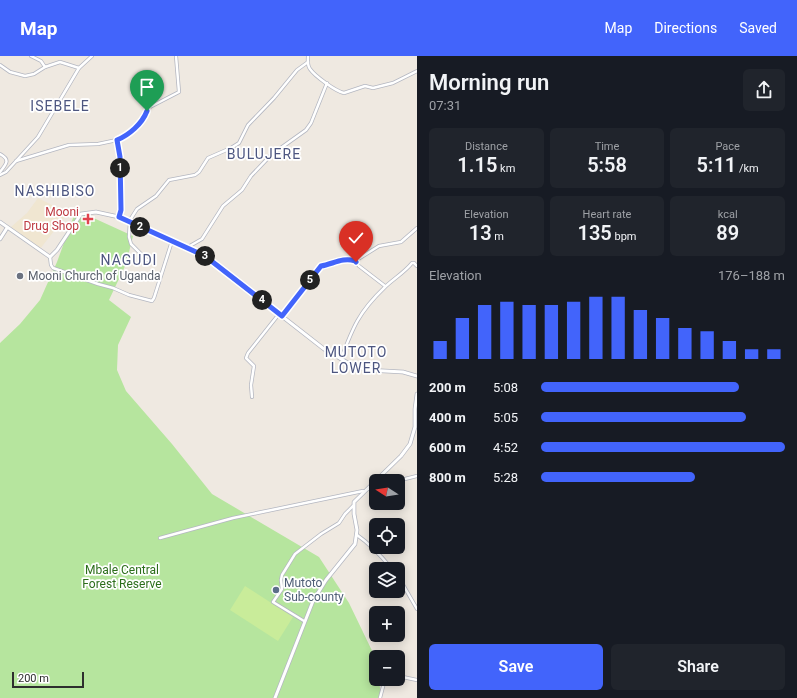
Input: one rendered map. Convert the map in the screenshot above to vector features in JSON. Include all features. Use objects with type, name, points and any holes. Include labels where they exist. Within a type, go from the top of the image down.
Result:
[{"type":"street","points":[[31,56],[41,61],[45,67]]},
{"type":"street","points":[[0,174],[6,172],[38,137],[80,68],[92,56]]},
{"type":"street","points":[[16,161],[69,145],[98,144],[117,140],[125,136],[138,126],[150,107],[179,92],[176,56]]},
{"type":"street","points":[[308,56],[308,62],[311,70],[341,92],[347,93],[365,86],[373,88],[393,83],[417,71]]},
{"type":"street","points":[[0,66],[10,72],[26,76],[60,62],[80,68]]},
{"type":"street","points":[[147,260],[130,242],[128,235],[131,218],[137,209],[156,196],[169,180],[195,175],[199,172],[208,158],[239,143],[248,125],[274,98],[297,70],[308,62]]},
{"type":"street","points":[[188,247],[202,239],[223,206],[242,190],[251,176],[271,155],[306,130],[311,123],[327,83]]},
{"type":"street","points":[[117,140],[120,157],[121,210],[119,217]]},
{"type":"street","points":[[0,154],[7,160],[0,174]]},
{"type":"street","points":[[50,257],[54,255],[80,214],[86,212],[96,212],[119,217],[188,247],[209,258],[324,349],[341,359],[367,370],[403,372],[417,376]]},
{"type":"street","points":[[0,222],[50,257]]},
{"type":"street","points":[[0,239],[7,228]]},
{"type":"street","points":[[355,261],[379,246],[401,242],[417,228]]},
{"type":"street","points":[[50,257],[50,265],[53,268],[114,288],[135,297],[152,301],[172,240]]},
{"type":"street","points":[[252,397],[251,385],[254,366],[246,358],[248,353],[321,266],[330,265],[346,259],[355,261],[359,266],[385,286]]},
{"type":"street","points":[[341,359],[356,321],[371,300],[412,263],[417,266]]},
{"type":"street","points":[[275,698],[313,601],[319,591],[353,548],[357,535],[353,506],[355,500],[401,456],[410,444],[415,427],[417,394]]},
{"type":"street","points":[[405,479],[417,476]]},
{"type":"street","points":[[160,538],[233,518],[369,488]]},
{"type":"street","points":[[304,622],[273,602],[282,589],[282,575],[295,554],[321,534],[339,523],[353,506]]},
{"type":"street","points":[[357,535],[386,562]]},
{"type":"street","points":[[405,587],[415,603],[417,610]]},
{"type":"street","points":[[405,677],[417,680]]},
{"type":"street","points":[[380,698],[383,686]]},
{"type":"shaded area","points":[[38,198],[68,213],[40,249],[11,227],[27,213]]},
{"type":"green space","name":"Mbale Central Forest Reserve","points":[[76,210],[133,236],[126,264],[109,300],[131,317],[118,345],[117,370],[126,391],[172,444],[212,494],[319,557],[349,603],[372,650],[369,650],[369,686],[380,686],[381,698],[0,698],[0,343],[20,324],[40,300],[57,262]]},
{"type":"green space","points":[[245,586],[293,617],[278,641],[230,610]]},
{"type":"place","name":"Mooni Drug Shop","points":[[88,219]]},
{"type":"place","name":"Mooni Church of Uganda","points":[[20,276]]},
{"type":"place","name":"Mutoto Sub-county","points":[[276,590]]},
{"type":"district","name":"ISEBELE","points":[[60,106]]},
{"type":"district","name":"BULUJERE","points":[[264,154]]},
{"type":"district","name":"NASHIBISO","points":[[55,191]]},
{"type":"district","name":"NAGUDI","points":[[129,260]]},
{"type":"district","name":"MUTOTO LOWER","points":[[356,360]]},
{"type":"route","points":[[147,111],[138,126],[117,140],[120,157],[121,210],[119,217],[209,258],[217,266],[282,316],[321,266],[330,265],[346,259],[356,262]]}]
